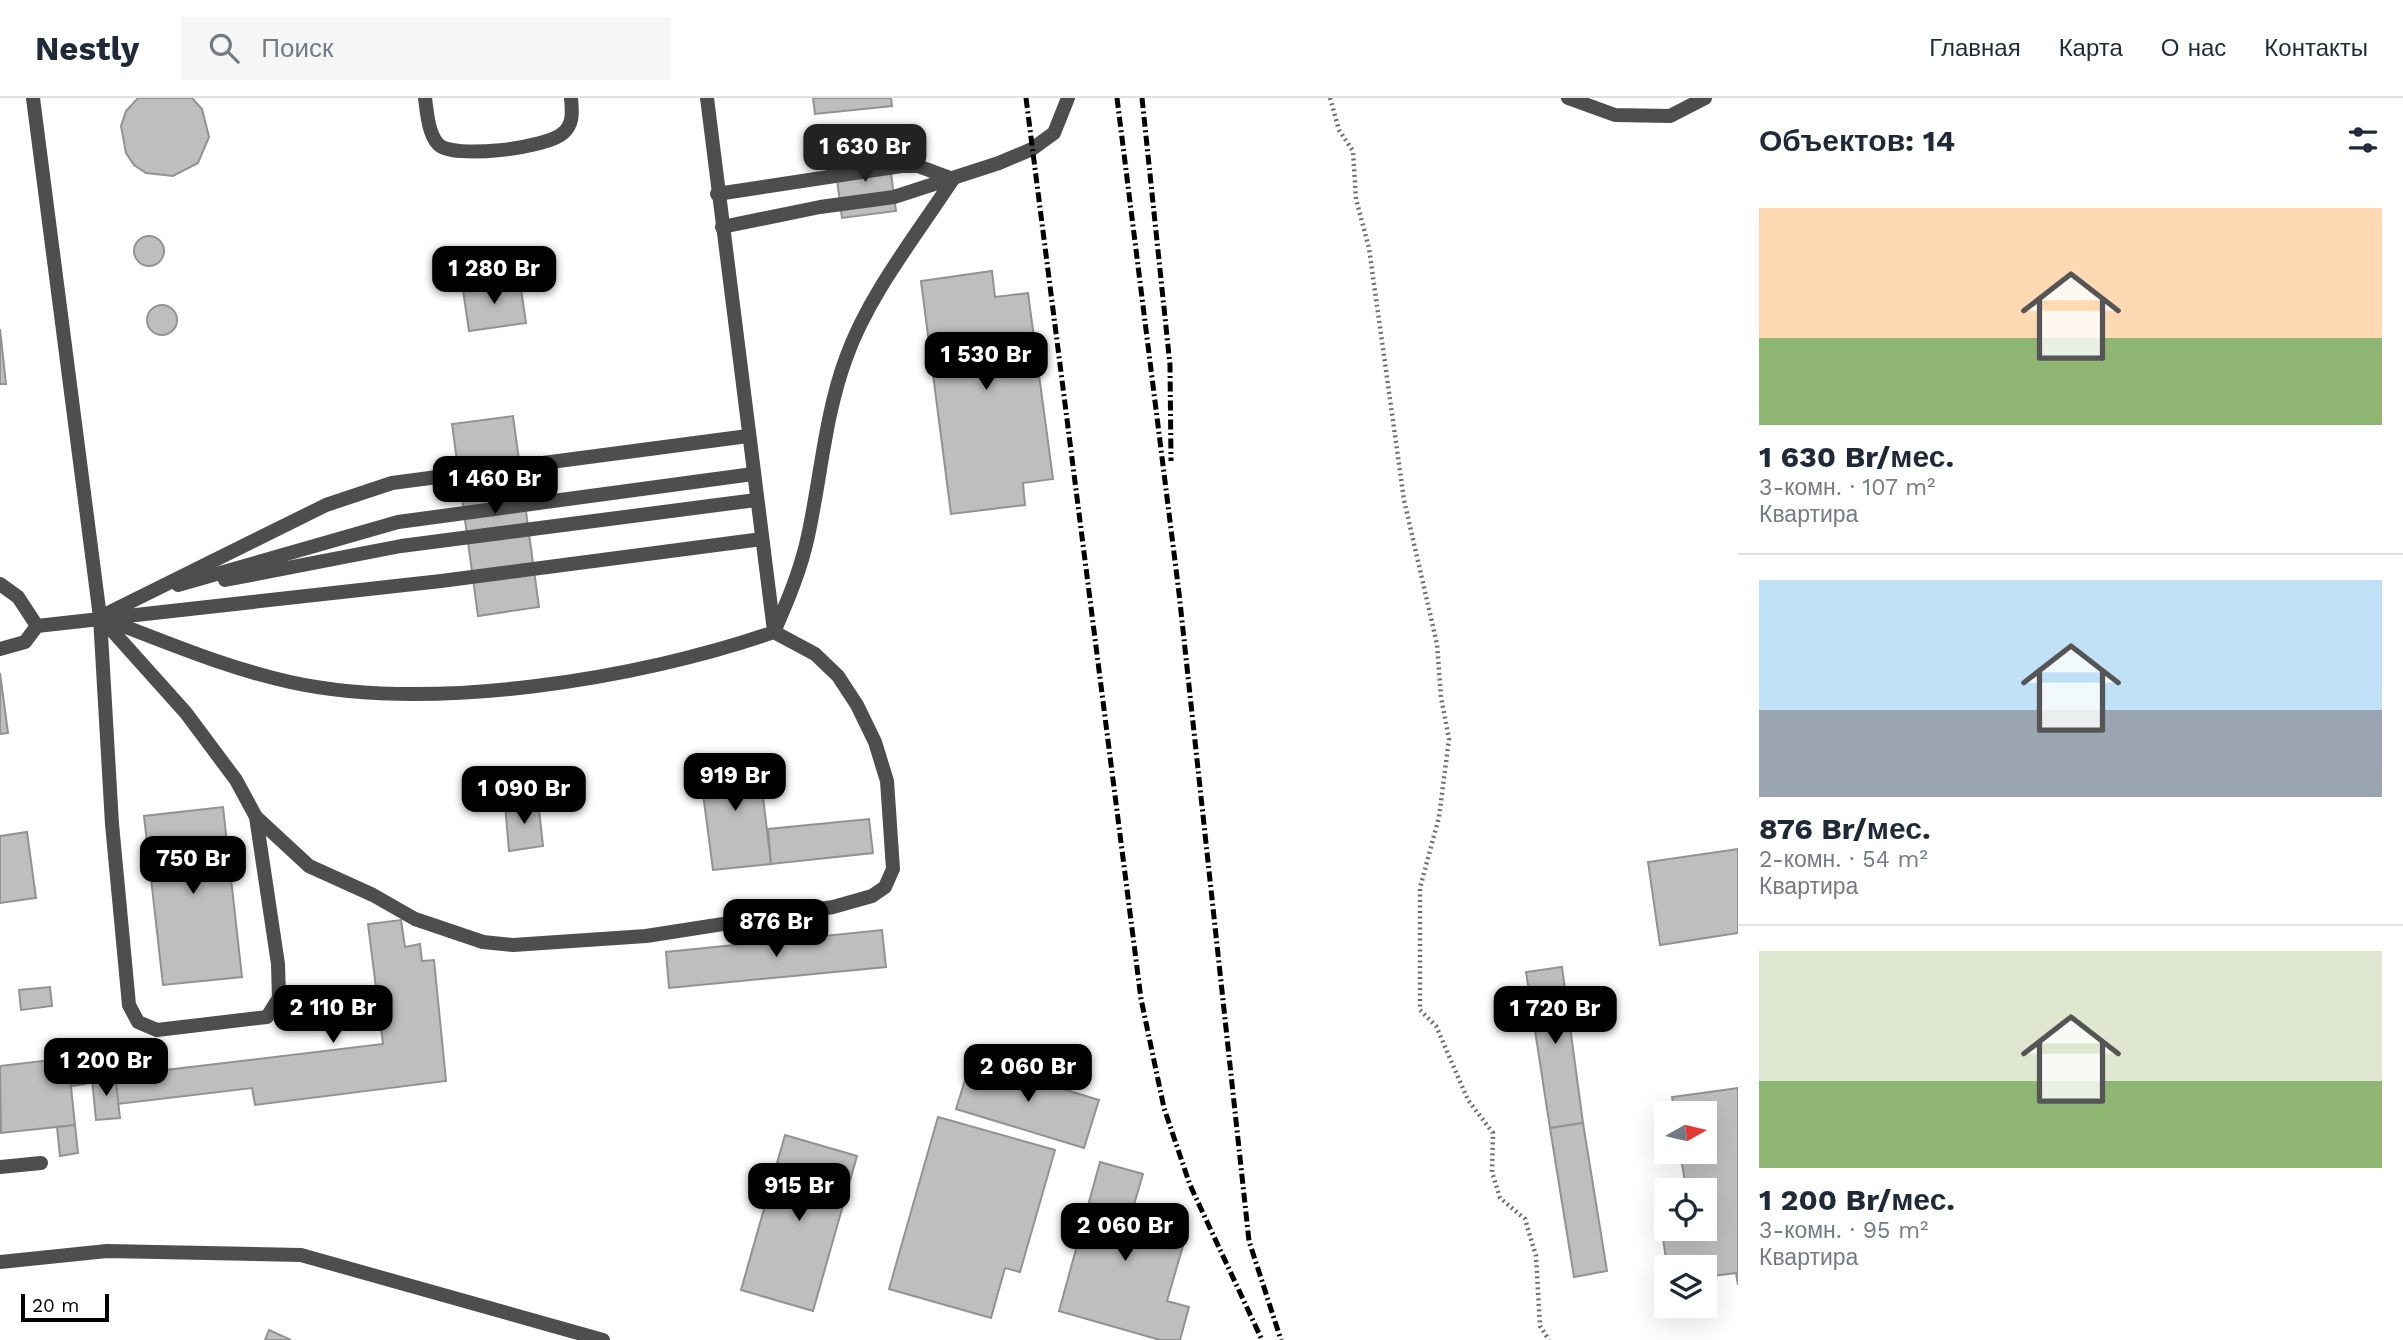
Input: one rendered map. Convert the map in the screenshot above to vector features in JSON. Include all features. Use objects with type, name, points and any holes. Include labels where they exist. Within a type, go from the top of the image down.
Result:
[{"type":"lane","points":[[33,98],[100,617],[112,824],[129,1005],[138,1022],[157,1030],[267,1017],[279,998],[270,893],[256,817],[236,780],[186,713],[100,617]]},
{"type":"lane","points":[[425,98],[437,144],[445,150],[456,151],[550,142],[563,134],[572,122],[571,98]]},
{"type":"lane","points":[[707,98],[717,194],[775,632]]},
{"type":"lane","points":[[722,227],[820,207],[894,197],[953,179],[1044,142],[1060,125],[1068,98]]},
{"type":"lane","points":[[1568,98],[1615,115],[1670,116],[1705,98]]},
{"type":"lane","points":[[717,194],[901,166],[918,166],[953,179]]},
{"type":"lane","points":[[775,632],[794,587],[808,536],[830,415],[846,356],[879,293],[953,179]]},
{"type":"lane","points":[[100,617],[326,505],[392,483],[748,436]]},
{"type":"lane","points":[[138,597],[398,522],[753,474]]},
{"type":"lane","points":[[138,597],[401,546],[756,500]]},
{"type":"lane","points":[[0,649],[25,642],[37,626],[405,585],[762,539]]},
{"type":"lane","points":[[0,584],[18,597],[37,626]]},
{"type":"lane","points":[[100,617],[224,664],[291,682],[373,694],[474,690],[592,677],[725,649],[775,632],[815,654],[838,676],[857,705],[875,742],[887,781],[893,869],[885,887],[872,896],[833,906],[646,936],[513,945],[483,942],[415,919],[373,895],[309,866],[256,817]]},
{"type":"lane","points":[[0,1167],[41,1163]]},
{"type":"lane","points":[[0,1262],[107,1251],[301,1255],[603,1340]]},
{"type":"path","points":[[1330,98],[1339,130],[1353,151],[1356,199],[1369,248],[1404,500],[1437,644],[1441,698],[1449,739],[1439,817],[1420,888],[1420,1010],[1436,1026],[1468,1100],[1493,1133],[1492,1172],[1500,1198],[1525,1219],[1536,1256],[1541,1326],[1549,1340]]},
{"type":"building","points":[[138,98],[192,98],[202,109],[209,137],[198,163],[173,176],[146,173],[134,165],[126,153],[121,126],[126,111]]},
{"type":"building","points":[[813,98],[891,98],[892,106],[815,114]]},
{"type":"building","points":[[888,150],[896,211],[842,218],[834,157]]},
{"type":"building","points":[[149,236],[155,237],[163,245],[163,257],[155,265],[149,266],[143,265],[135,257],[134,251],[135,245],[143,237]]},
{"type":"building","points":[[992,271],[995,297],[1028,293],[1053,479],[1023,483],[1025,505],[951,514],[921,281]]},
{"type":"building","points":[[520,282],[526,323],[469,331],[463,290]]},
{"type":"building","points":[[162,305],[168,306],[176,314],[176,326],[168,334],[162,335],[156,334],[148,326],[147,320],[148,314],[156,306]]},
{"type":"building","points":[[0,329],[6,384],[0,384]]},
{"type":"building","points":[[513,416],[539,607],[478,616],[452,424]]},
{"type":"building","points":[[0,673],[8,733],[0,734]]},
{"type":"building","points":[[758,755],[771,864],[713,870],[699,763]]},
{"type":"building","points":[[538,801],[543,846],[509,851],[505,804]]},
{"type":"building","points":[[223,807],[242,977],[163,985],[144,816]]},
{"type":"building","points":[[869,819],[873,853],[771,864],[768,829]]},
{"type":"building","points":[[27,832],[36,898],[0,903],[0,836]]},
{"type":"building","points":[[1738,849],[1738,933],[1660,945],[1648,862]]},
{"type":"building","points":[[401,920],[405,947],[420,944],[422,961],[434,960],[446,1081],[255,1105],[252,1088],[118,1104],[115,1076],[383,1044],[368,924]]},
{"type":"building","points":[[882,930],[886,967],[669,988],[666,952]]},
{"type":"building","points":[[1562,967],[1583,1123],[1550,1128],[1526,972]]},
{"type":"building","points":[[50,987],[52,1006],[21,1010],[19,990]]},
{"type":"building","points":[[83,1055],[86,1084],[71,1086],[68,1058]]},
{"type":"building","points":[[68,1058],[75,1125],[1,1133],[0,1066]]},
{"type":"building","points":[[971,1061],[1099,1100],[1084,1148],[956,1109]]},
{"type":"building","points":[[115,1076],[120,1118],[96,1120],[92,1079]]},
{"type":"building","points":[[1738,1088],[1738,1285],[1736,1273],[1717,1275],[1717,1255],[1665,1255],[1663,1241],[1717,1241],[1717,1178],[1684,1178],[1682,1164],[1717,1164],[1717,1101],[1673,1101],[1672,1097]]},
{"type":"building","points":[[938,1117],[1055,1150],[1020,1272],[1005,1268],[991,1318],[889,1289]]},
{"type":"building","points":[[1583,1123],[1607,1271],[1574,1277],[1550,1128]]},
{"type":"building","points":[[75,1125],[78,1153],[60,1156],[57,1127]]},
{"type":"building","points":[[785,1135],[857,1156],[813,1311],[741,1290]]},
{"type":"building","points":[[1100,1162],[1143,1174],[1133,1208],[1154,1214],[1149,1221],[1187,1232],[1167,1301],[1189,1307],[1180,1340],[1160,1340],[1059,1311]]},
{"type":"building","points":[[269,1330],[291,1340],[265,1340]]},
{"type":"railway","points":[[1026,98],[1141,999],[1164,1108],[1190,1185],[1262,1340]]},
{"type":"railway","points":[[1117,98],[1179,593],[1249,1241],[1281,1340]]},
{"type":"railway","points":[[1142,98],[1170,365],[1171,461]]}]
